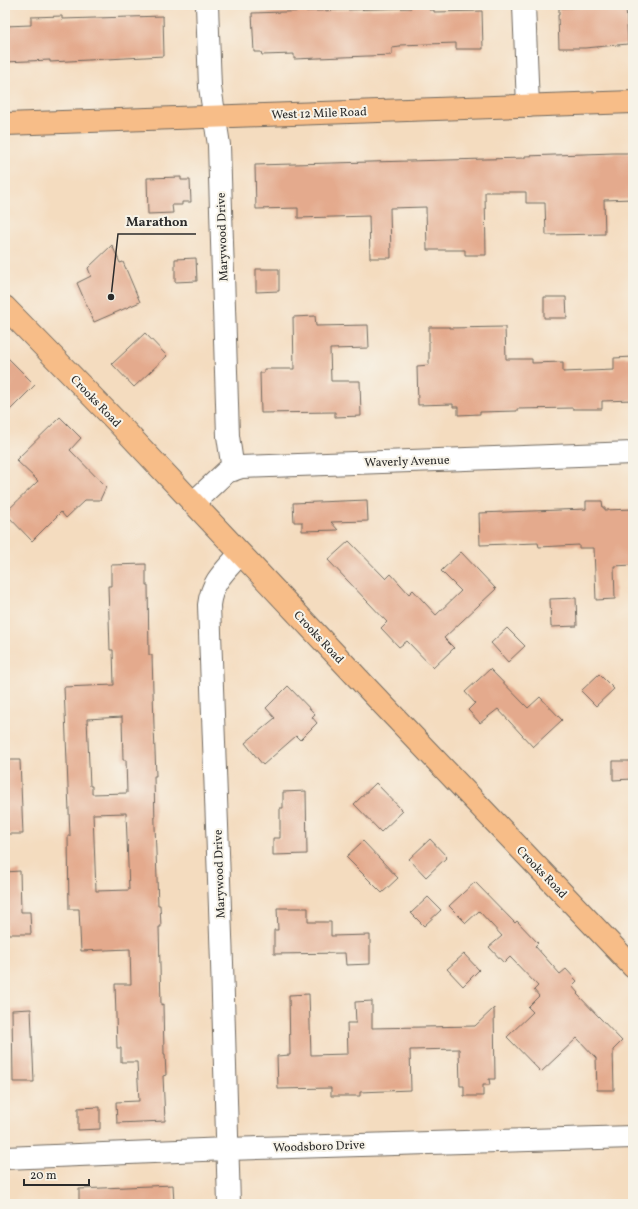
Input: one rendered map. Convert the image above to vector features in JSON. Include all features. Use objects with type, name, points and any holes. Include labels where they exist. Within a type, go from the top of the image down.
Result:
[{"type":"main road","name":"West 12 Mile Road","points":[[5,124],[633,102]]},
{"type":"main road","name":"Crooks Road","points":[[5,307],[633,967]]},
{"type":"street","name":"Marywood Drive","points":[[206,5],[210,87],[219,145],[229,441],[233,470]]},
{"type":"street","points":[[524,5],[528,106]]},
{"type":"street","name":"Waverly Avenue","points":[[193,503],[226,472],[241,467],[633,453]]},
{"type":"street","name":"Marywood Drive","points":[[229,1204],[209,605],[210,596],[216,581],[240,554]]},
{"type":"street","name":"Woodsboro Drive","points":[[5,1158],[227,1149],[633,1137]]},
{"type":"building","points":[[411,5],[429,5],[429,10],[434,10],[434,12],[482,11],[483,49],[456,49],[456,43],[400,45],[400,47],[392,48],[392,55],[294,59],[294,54],[262,55],[261,52],[254,52],[252,13],[411,8]]},
{"type":"building","points":[[600,5],[626,5],[628,44],[585,48],[559,48],[559,8],[600,7]]},
{"type":"building","points":[[62,16],[62,19],[163,16],[164,56],[50,62],[50,60],[5,62],[5,26],[31,25],[31,17]]},
{"type":"building","points":[[633,153],[633,199],[604,200],[605,234],[546,235],[545,203],[526,203],[526,192],[485,192],[486,255],[465,255],[465,250],[427,250],[426,207],[390,208],[391,258],[370,258],[369,216],[298,218],[298,208],[256,209],[255,165],[525,158],[525,156]]},
{"type":"building","points":[[181,177],[181,180],[190,180],[191,202],[182,202],[182,205],[172,205],[173,213],[148,214],[147,178]]},
{"type":"building","points":[[112,245],[120,263],[123,262],[140,302],[94,322],[77,283],[91,276],[88,268]]},
{"type":"building","points":[[196,258],[197,281],[175,282],[175,259]]},
{"type":"building","points":[[256,269],[279,269],[279,291],[256,292]]},
{"type":"building","points":[[544,297],[566,297],[567,318],[544,318]]},
{"type":"building","points":[[315,316],[316,326],[368,325],[369,348],[330,349],[331,381],[360,381],[361,416],[335,417],[335,412],[261,413],[260,373],[264,373],[264,369],[294,369],[293,317]]},
{"type":"building","points":[[429,327],[505,327],[506,359],[532,359],[532,363],[563,362],[563,372],[614,370],[614,358],[633,357],[633,400],[602,401],[602,409],[517,409],[517,411],[480,412],[480,414],[458,415],[458,407],[453,407],[453,404],[418,405],[417,366],[429,365]]},
{"type":"building","points":[[145,333],[167,356],[134,387],[112,364]]},
{"type":"building","points":[[5,355],[35,385],[5,415]]},
{"type":"building","points":[[60,417],[81,438],[70,450],[106,487],[100,500],[85,500],[66,518],[61,512],[32,541],[5,513],[38,481],[16,460]]},
{"type":"building","points":[[367,500],[368,521],[331,522],[338,530],[302,531],[302,522],[294,522],[293,503]]},
{"type":"building","points":[[586,501],[602,501],[603,508],[605,508],[605,510],[633,509],[633,565],[614,566],[615,599],[596,600],[594,548],[579,548],[579,545],[539,547],[538,543],[480,545],[479,513],[586,509]]},
{"type":"building","points":[[349,541],[386,579],[391,574],[409,594],[413,590],[436,615],[461,591],[441,571],[461,552],[496,589],[444,638],[454,648],[433,668],[407,641],[399,647],[381,628],[387,622],[328,560]]},
{"type":"building","points":[[146,564],[146,585],[148,585],[149,655],[152,655],[156,776],[154,776],[155,826],[158,905],[160,905],[161,927],[159,927],[161,1005],[163,1004],[166,1075],[163,1076],[165,1121],[117,1123],[116,1102],[139,1101],[137,1062],[121,1062],[121,1048],[117,1048],[115,984],[131,984],[130,949],[81,951],[79,909],[69,909],[68,836],[70,836],[64,687],[114,685],[113,650],[110,650],[108,586],[111,586],[111,565]],"holes":[[[122,717],[123,760],[126,760],[127,793],[92,794],[92,786],[90,786],[87,719]],[[126,813],[129,890],[96,891],[93,814]]]},
{"type":"building","points":[[576,598],[577,626],[551,627],[550,599]]},
{"type":"building","points":[[507,628],[525,646],[508,662],[491,643]]},
{"type":"building","points":[[490,669],[528,708],[540,697],[562,720],[533,747],[498,709],[480,723],[468,710],[475,703],[465,692]]},
{"type":"building","points":[[599,674],[614,689],[596,706],[581,691]]},
{"type":"building","points":[[288,686],[315,714],[312,717],[317,723],[300,740],[296,736],[263,765],[245,743],[275,718],[266,708]]},
{"type":"building","points":[[5,760],[20,760],[23,834],[5,834]]},
{"type":"building","points":[[613,761],[633,761],[633,779],[613,780]]},
{"type":"building","points":[[376,783],[403,811],[381,832],[354,804]]},
{"type":"building","points":[[306,791],[307,854],[273,855],[273,838],[280,838],[280,808],[283,808],[283,792]]},
{"type":"building","points":[[430,839],[447,857],[426,877],[409,859]]},
{"type":"building","points":[[363,841],[398,878],[382,893],[346,857]]},
{"type":"building","points":[[20,871],[21,912],[30,912],[31,934],[6,934],[5,872]]},
{"type":"building","points":[[475,882],[515,923],[517,921],[538,943],[535,946],[560,974],[566,969],[577,981],[572,986],[578,993],[577,994],[622,1041],[613,1050],[614,1090],[597,1090],[596,1058],[577,1038],[541,1072],[507,1037],[533,1012],[528,1007],[539,996],[534,990],[538,986],[510,957],[504,963],[489,947],[502,936],[479,911],[466,923],[449,906]]},
{"type":"building","points":[[428,897],[441,910],[424,926],[411,913]]},
{"type":"building","points":[[277,908],[308,908],[308,922],[331,922],[331,936],[370,935],[370,964],[346,965],[345,953],[274,954],[274,930],[278,930]]},
{"type":"building","points":[[464,954],[479,970],[463,986],[447,969]]},
{"type":"building","points":[[309,994],[311,1055],[348,1054],[347,1023],[356,1023],[355,1002],[372,1001],[372,1028],[475,1026],[494,1008],[495,1079],[489,1079],[490,1085],[483,1085],[483,1096],[464,1096],[464,1086],[460,1086],[459,1049],[410,1050],[411,1090],[360,1092],[360,1096],[331,1096],[331,1088],[278,1089],[277,1056],[290,1055],[289,995]]},
{"type":"building","points":[[31,1009],[34,1082],[13,1082],[12,1010]]},
{"type":"building","points":[[100,1107],[100,1129],[78,1130],[78,1108]]},
{"type":"building","points":[[173,1185],[174,1204],[79,1204],[79,1189]]},
{"type":"place","name":"Marathon","points":[[111,297]]}]
